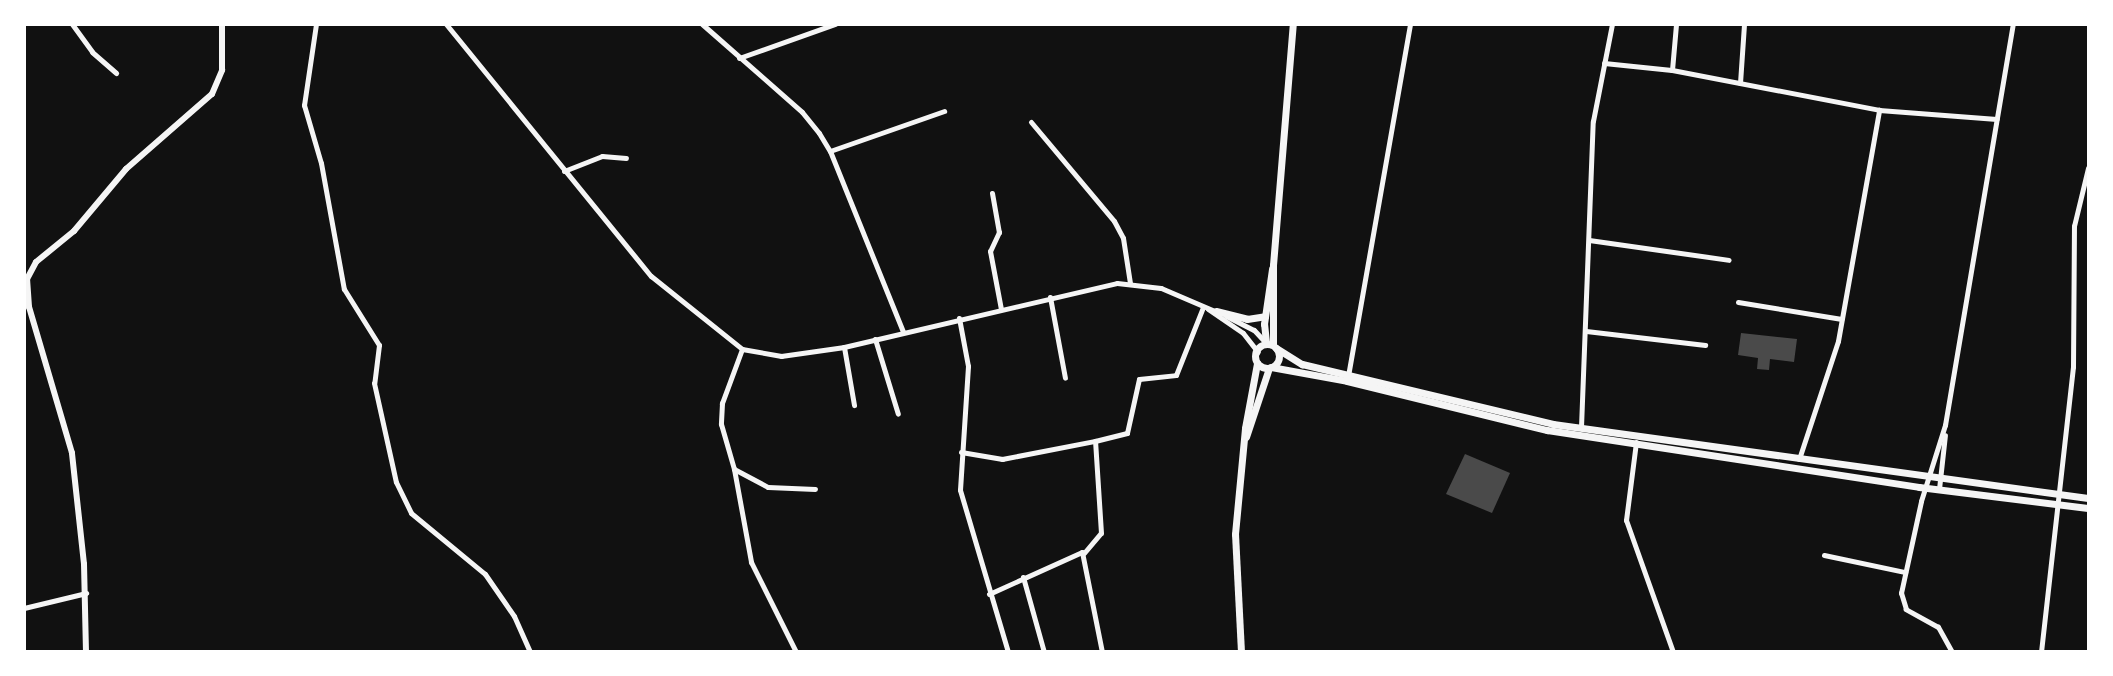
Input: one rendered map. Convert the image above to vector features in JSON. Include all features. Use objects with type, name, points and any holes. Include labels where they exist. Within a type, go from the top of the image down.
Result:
[{"type":"main road","points":[[1243,443],[1270,368],[1273,265],[1293,24]]},
{"type":"main road","points":[[1273,265],[1265,316],[1270,344],[1302,364],[1348,378],[1547,430],[1925,488],[2088,508]]},
{"type":"main road","points":[[1209,309],[1247,319],[1265,316]]},
{"type":"main road","points":[[1241,652],[1235,534],[1243,443],[1258,352],[1270,344]]},
{"type":"main road","points":[[1257,363],[1270,368],[1348,378],[1497,414],[1928,478],[2088,498]]},
{"type":"street","points":[[72,24],[116,73]]},
{"type":"street","points":[[86,652],[86,593],[72,453],[27,306],[26,279],[36,262],[74,231],[126,169],[212,94],[222,70],[222,24]]},
{"type":"street","points":[[316,24],[304,105],[321,163],[344,289],[379,345],[374,383],[396,482],[411,513],[485,574],[514,616],[530,652]]},
{"type":"street","points":[[446,24],[564,171],[663,288],[742,349],[769,355],[810,353],[1050,297],[1130,282],[1161,288],[1209,309],[1254,330],[1270,344]]},
{"type":"street","points":[[702,24],[802,112],[830,151],[903,332]]},
{"type":"street","points":[[738,58],[805,28],[835,24]]},
{"type":"street","points":[[1348,378],[1410,24]]},
{"type":"street","points":[[1581,427],[1593,121],[1612,24]]},
{"type":"street","points":[[1672,70],[1675,24]]},
{"type":"street","points":[[1740,83],[1744,24]]},
{"type":"street","points":[[1939,489],[1945,425],[2013,24]]},
{"type":"street","points":[[1604,63],[1672,70],[1879,110],[1997,119]]},
{"type":"street","points":[[1799,459],[1842,319],[1879,110]]},
{"type":"street","points":[[830,151],[944,111]]},
{"type":"street","points":[[1031,122],[1119,229],[1130,282]]},
{"type":"street","points":[[564,171],[602,156],[626,158]]},
{"type":"street","points":[[2041,652],[2061,494],[2075,343],[2074,226],[2088,168]]},
{"type":"street","points":[[992,193],[999,232],[990,251],[1001,309]]},
{"type":"street","points":[[1589,240],[1729,260]]},
{"type":"street","points":[[1050,297],[1065,378]]},
{"type":"street","points":[[1738,302],[1842,319]]},
{"type":"street","points":[[1209,309],[1243,333],[1258,352]]},
{"type":"street","points":[[961,452],[1010,458],[1127,433],[1140,378],[1176,375],[1209,309]]},
{"type":"street","points":[[959,318],[968,366],[961,452],[962,501],[1008,652]]},
{"type":"street","points":[[1586,331],[1705,345]]},
{"type":"street","points":[[875,339],[898,414]]},
{"type":"street","points":[[844,347],[854,405]]},
{"type":"street","points":[[742,349],[720,417],[734,469],[751,562],[796,652]]},
{"type":"street","points":[[1945,425],[1925,488],[1901,593],[1906,608],[1938,627],[1952,652]]},
{"type":"street","points":[[989,594],[1084,553],[1101,533],[1095,441]]},
{"type":"street","points":[[1636,442],[1626,491],[1626,520],[1673,652]]},
{"type":"street","points":[[734,469],[768,487],[815,489]]},
{"type":"street","points":[[1084,553],[1102,652]]},
{"type":"street","points":[[1824,555],[1905,572]]},
{"type":"street","points":[[1023,578],[1044,652]]},
{"type":"street","points":[[24,608],[86,593]]},
{"type":"building","points":[[1741,333],[1797,339],[1794,362],[1770,359],[1769,370],[1757,369],[1758,358],[1738,355]]},
{"type":"building","points":[[1465,454],[1510,473],[1492,513],[1446,494]]}]
